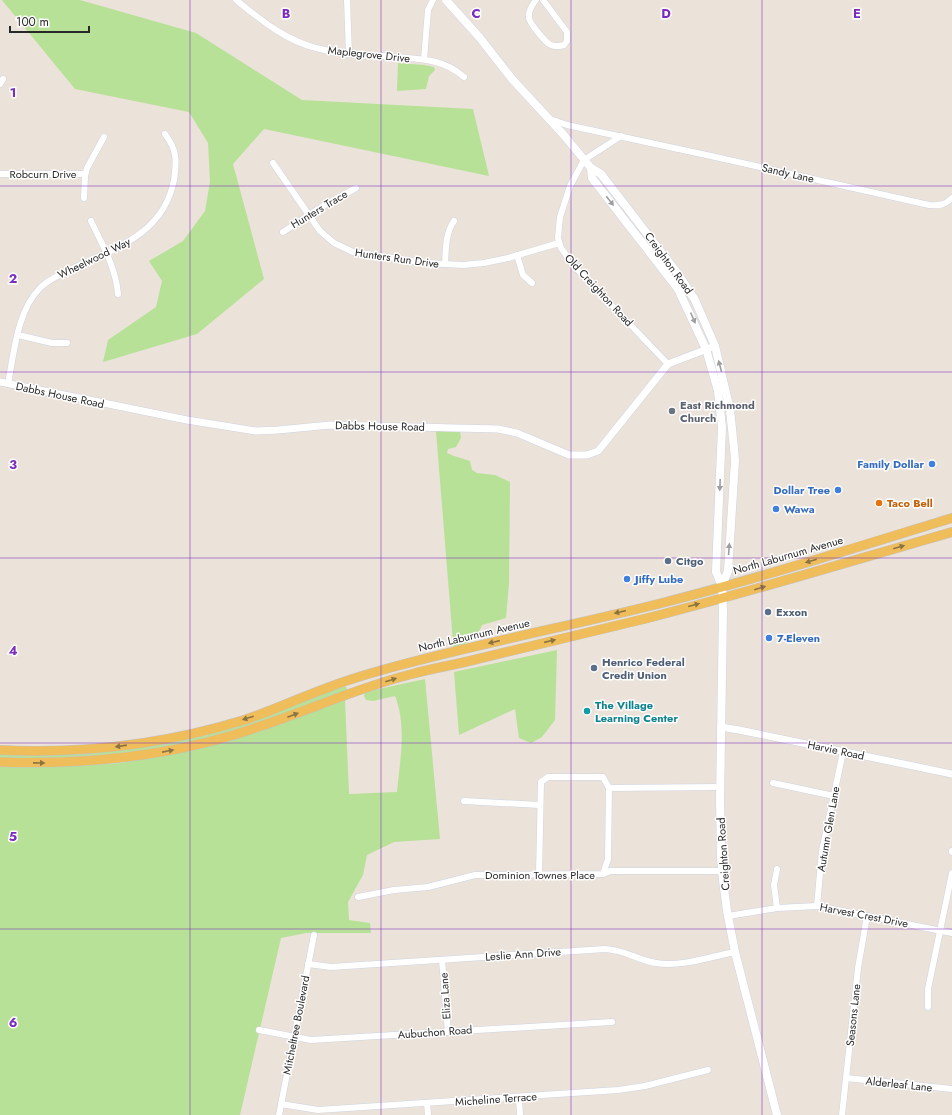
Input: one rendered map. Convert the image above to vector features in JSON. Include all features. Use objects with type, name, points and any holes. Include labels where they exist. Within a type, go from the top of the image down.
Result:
[{"type":"main road","name":"Creighton Road","points":[[446,0],[480,38],[512,79],[562,133],[591,168],[601,174],[678,274],[695,300],[715,346],[730,410],[735,461],[728,571],[722,586],[720,787],[722,871],[728,916],[735,952],[776,1115]]},
{"type":"main road","name":"Creighton Road","points":[[591,168],[592,178],[678,289],[706,349],[715,380],[721,419],[722,442],[716,572],[722,586]]},
{"type":"main road","name":"North Laburnum Avenue","points":[[0,750],[44,751],[94,749],[140,743],[226,725],[267,712],[328,687],[381,670],[636,609],[722,586],[952,518]]},
{"type":"main road","name":"North Laburnum Avenue","points":[[0,762],[46,763],[91,761],[147,754],[195,745],[257,728],[338,697],[412,674],[722,598],[952,532]]},
{"type":"street","name":"Maplegrove Drive","points":[[236,0],[265,23],[297,41],[317,48],[349,54],[433,60],[446,64],[464,77]]},
{"type":"street","points":[[347,0],[349,54]]},
{"type":"street","points":[[424,59],[428,10],[433,0]]},
{"type":"street","points":[[536,0],[529,12],[528,17],[530,22],[548,43],[553,46],[564,45],[567,41],[566,32],[543,0]]},
{"type":"street","name":"Sandy Lane","points":[[548,119],[567,125],[929,205],[936,206],[945,204],[952,198]]},
{"type":"street","name":"Wheelwood Way","points":[[8,384],[24,311],[40,288],[58,275],[132,240],[146,229],[156,218],[168,198],[173,182],[176,156],[173,146],[164,134]]},
{"type":"street","points":[[584,160],[621,136]]},
{"type":"street","points":[[84,198],[85,174],[104,137]]},
{"type":"street","name":"Old Creighton Road","points":[[584,160],[570,186],[560,217],[558,227],[559,243],[575,267],[668,364]]},
{"type":"street","name":"Hunters Run Drive","points":[[273,163],[308,215],[324,235],[334,243],[347,250],[369,255],[426,263],[484,263],[559,243]]},
{"type":"street","name":"Robcurn Drive","points":[[0,174],[85,174]]},
{"type":"street","name":"Hunters Trace","points":[[284,232],[344,193],[356,188]]},
{"type":"street","points":[[445,264],[448,231],[454,221]]},
{"type":"street","points":[[91,222],[106,253],[116,279],[118,294]]},
{"type":"street","points":[[517,255],[523,275],[532,284]]},
{"type":"street","points":[[18,335],[52,342],[67,343]]},
{"type":"street","points":[[668,364],[715,346]]},
{"type":"street","name":"Dabbs House Road","points":[[0,382],[238,429],[270,431],[330,425],[498,429],[517,433],[569,455],[587,455],[598,451],[603,446],[668,364]]},
{"type":"street","name":"Harvie Road","points":[[721,728],[739,730],[952,774]]},
{"type":"street","name":"Autumn Glen Lane","points":[[817,906],[822,852],[843,752]]},
{"type":"street","points":[[539,875],[541,782],[548,777],[603,777],[609,788],[608,859],[603,874]]},
{"type":"street","points":[[773,783],[834,796]]},
{"type":"street","points":[[609,788],[720,787]]},
{"type":"street","points":[[464,801],[540,805]]},
{"type":"street","points":[[777,869],[774,885],[777,908]]},
{"type":"street","name":"Dominion Townes Place","points":[[358,897],[394,890],[428,887],[475,875],[603,874],[610,871],[722,871]]},
{"type":"street","points":[[928,1007],[928,989],[952,873]]},
{"type":"street","name":"Harvest Crest Drive","points":[[728,916],[777,908],[817,906],[952,933]]},
{"type":"street","name":"Seasons Lane","points":[[842,1115],[858,968],[867,916]]},
{"type":"street","name":"Mitcheltree Boulevard","points":[[279,1115],[314,935]]},
{"type":"street","name":"Leslie Ann Drive","points":[[308,964],[331,967],[605,949],[621,951],[642,959],[656,962],[679,963],[735,952]]},
{"type":"street","name":"Eliza Lane","points":[[442,960],[448,1032]]},
{"type":"street","name":"Aubuchon Road","points":[[258,1030],[311,1040],[612,1022]]},
{"type":"street","name":"Micheline Terrace","points":[[281,1104],[318,1110],[353,1112],[427,1104],[629,1089],[708,1070]]},
{"type":"street","name":"Alderleaf Lane","points":[[846,1078],[952,1090]]},
{"type":"street","points":[[519,1098],[520,1115]]},
{"type":"street","points":[[427,1104],[428,1115]]},
{"type":"green space","points":[[2,0],[80,0],[196,33],[302,100],[473,109],[489,176],[264,129],[233,164],[264,279],[197,334],[103,362],[108,340],[156,307],[162,281],[149,261],[183,241],[205,211],[210,182],[208,143],[189,112],[75,89]]},
{"type":"green space","points":[[398,63],[434,67],[435,70],[429,76],[426,89],[397,91]]},
{"type":"green space","points":[[436,431],[460,431],[461,438],[456,447],[448,449],[447,453],[470,461],[472,470],[477,473],[495,475],[510,482],[509,583],[506,618],[482,625],[474,638],[463,645],[453,647],[453,642]]},
{"type":"green space","points":[[557,650],[555,720],[542,737],[531,743],[519,738],[515,709],[459,735],[454,672]]},
{"type":"green space","points":[[425,679],[440,839],[394,842],[367,855],[363,875],[348,902],[349,920],[370,923],[371,933],[306,933],[281,938],[240,1115],[0,1115],[0,765],[75,766],[121,763],[166,755],[345,699],[349,794],[397,792],[402,743],[399,707],[395,696],[373,701],[366,700],[364,696],[365,692]]},
{"type":"green space","points":[[342,686],[346,687],[346,691],[249,727],[167,748],[89,758],[0,759],[0,752],[161,742]]},
{"type":"place","name":"East Richmond Church","points":[[672,411]]},
{"type":"place","name":"Family Dollar","points":[[932,464]]},
{"type":"place","name":"Dollar Tree","points":[[838,490]]},
{"type":"place","name":"Taco Bell","points":[[879,503]]},
{"type":"place","name":"Wawa","points":[[776,509]]},
{"type":"place","name":"Citgo","points":[[668,561]]},
{"type":"place","name":"Jiffy Lube","points":[[627,579]]},
{"type":"place","name":"Exxon","points":[[768,612]]},
{"type":"place","name":"7-Eleven","points":[[769,638]]},
{"type":"place","name":"Henrico Federal Credit Union","points":[[594,668]]},
{"type":"place","name":"The Village Learning Center","points":[[587,711]]}]
